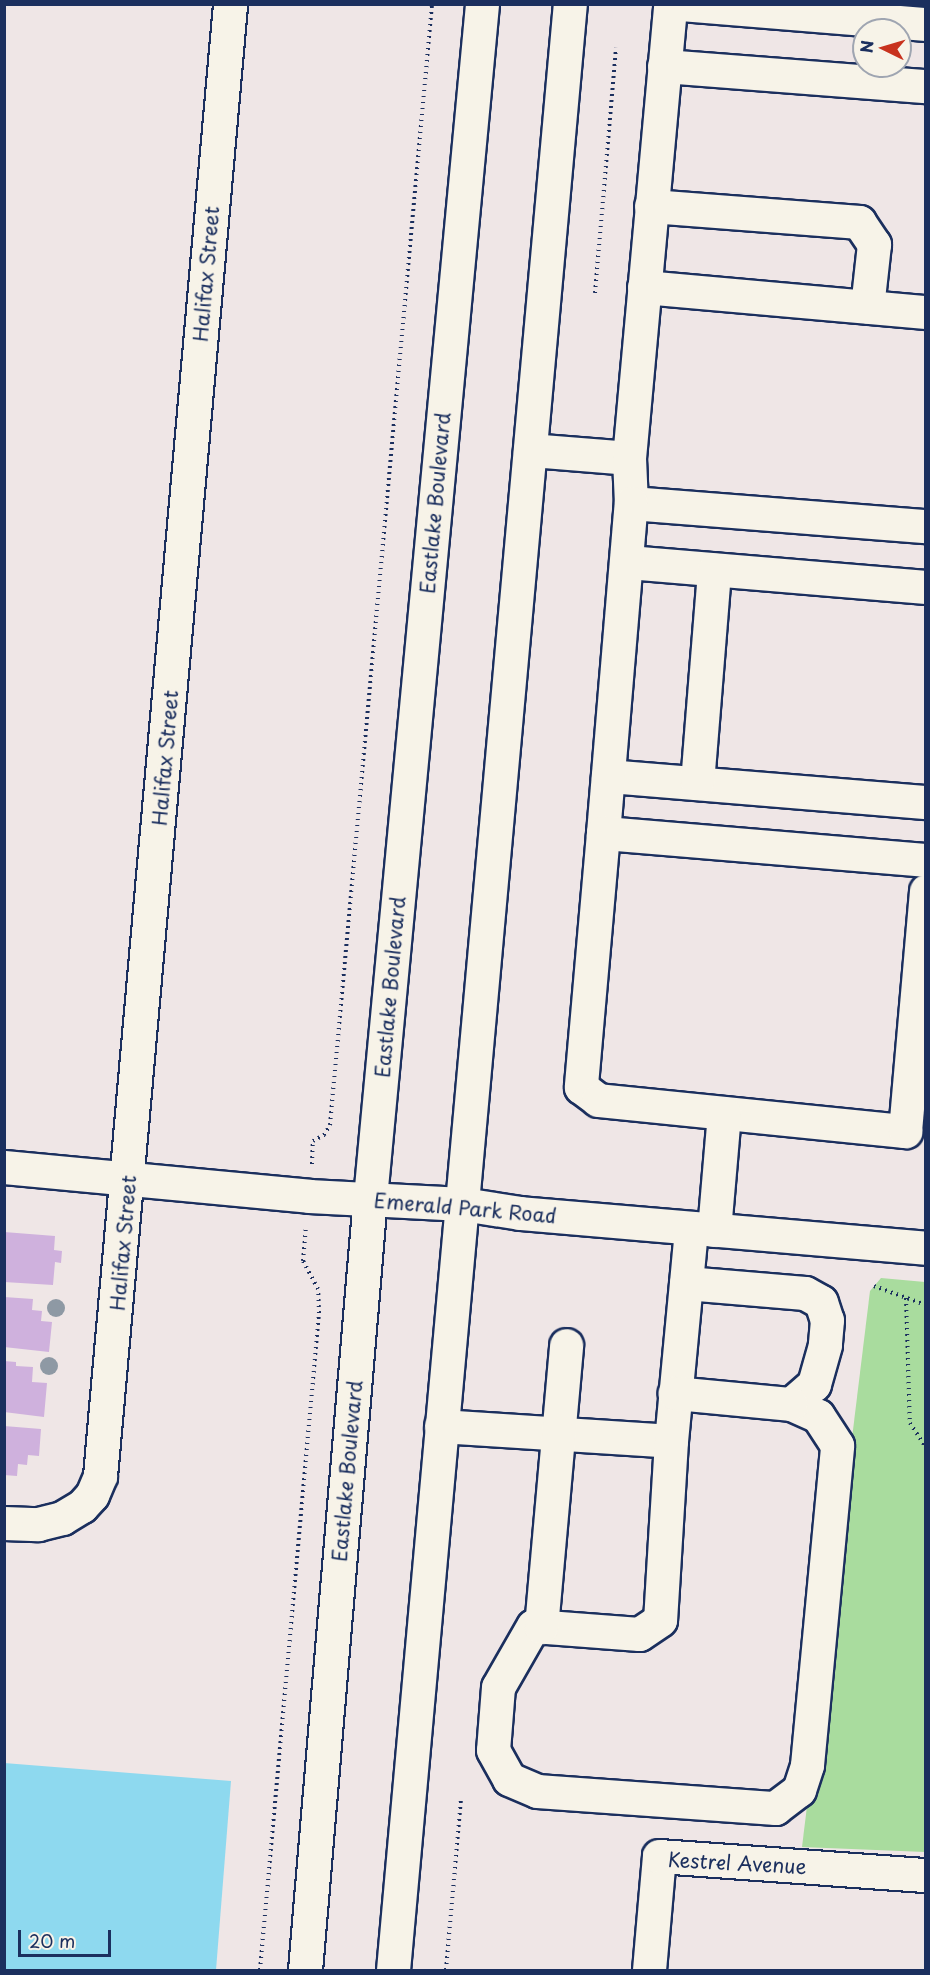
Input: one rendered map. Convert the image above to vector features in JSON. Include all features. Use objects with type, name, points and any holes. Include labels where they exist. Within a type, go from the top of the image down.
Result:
[{"type":"main road","name":"Halifax Street","points":[[4,1523],[38,1524],[62,1518],[82,1506],[92,1495],[100,1476],[128,1180],[230,4]]},
{"type":"main road","name":"Eastlake Boulevard","points":[[305,1971],[370,1198],[482,4]]},
{"type":"main road","points":[[393,1971],[570,4]]},
{"type":"main road","points":[[670,4],[628,458],[631,503],[628,562],[581,1087],[598,1100],[905,1131],[926,891]]},
{"type":"main road","points":[[681,4],[926,24]]},
{"type":"main road","points":[[842,18],[875,4]]},
{"type":"main road","points":[[664,66],[926,86]]},
{"type":"main road","points":[[651,206],[859,222],[873,244],[867,307]]},
{"type":"main road","points":[[644,287],[926,312]]},
{"type":"main road","points":[[530,450],[628,458]]},
{"type":"main road","points":[[631,503],[926,526]]},
{"type":"main road","points":[[628,562],[926,587]]},
{"type":"main road","points":[[697,783],[714,570]]},
{"type":"main road","points":[[608,776],[926,802]]},
{"type":"main road","points":[[603,833],[926,860]]},
{"type":"main road","points":[[675,1393],[791,1404],[818,1416],[837,1445],[807,1765],[799,1790],[775,1808],[537,1791],[509,1779],[493,1750],[498,1687],[533,1626],[639,1634],[660,1620],[671,1441],[675,1393],[686,1282],[702,1229],[724,1113]]},
{"type":"main road","name":"Emerald Park Road","points":[[4,1167],[128,1180],[463,1204],[520,1213],[926,1248]]},
{"type":"main road","points":[[686,1282],[805,1293],[821,1302],[827,1320],[825,1346],[814,1384],[791,1404]]},
{"type":"main road","points":[[541,1627],[566,1345]]},
{"type":"main road","points":[[441,1426],[671,1441]]},
{"type":"main road","name":"Kestrel Avenue","points":[[649,1971],[659,1856],[926,1875]]},
{"type":"path","points":[[313,1148],[313,1141],[324,1135],[330,1125],[432,4]]},
{"type":"path","points":[[595,293],[616,48]]},
{"type":"path","points":[[260,1971],[319,1313],[318,1289],[303,1262],[306,1236]]},
{"type":"path","points":[[874,1286],[926,1305]]},
{"type":"path","points":[[906,1298],[910,1423],[926,1448]]},
{"type":"path","points":[[446,1971],[461,1799]]},
{"type":"green space","points":[[881,1278],[925,1282],[925,1852],[802,1847],[870,1291]]},
{"type":"water","points":[[4,1763],[231,1781],[216,1970],[5,1970]]},
{"type":"building","points":[[4,1232],[55,1236],[54,1250],[62,1251],[61,1263],[55,1262],[53,1285],[4,1282]]},
{"type":"building","points":[[4,1297],[33,1299],[32,1310],[42,1311],[41,1321],[52,1322],[49,1352],[4,1347]]},
{"type":"building","points":[[4,1361],[16,1362],[16,1366],[33,1367],[32,1382],[47,1383],[44,1417],[4,1412]]},
{"type":"building","points":[[4,1426],[41,1429],[39,1456],[28,1455],[27,1465],[18,1464],[17,1476],[4,1475]]}]
